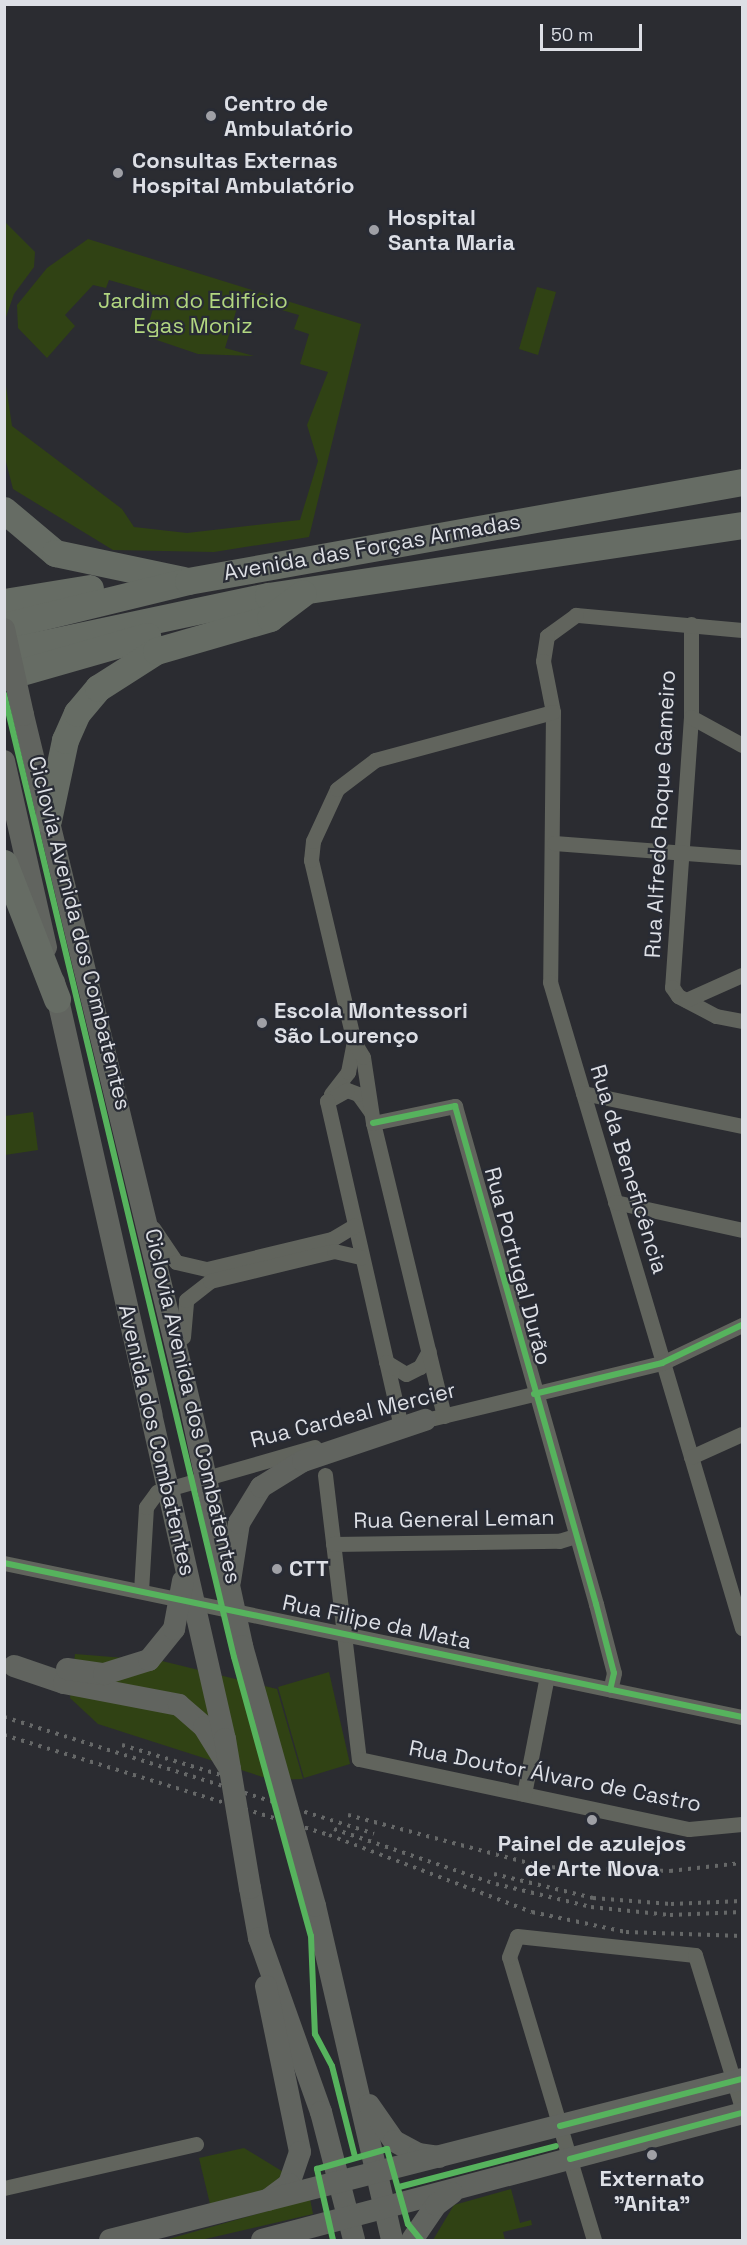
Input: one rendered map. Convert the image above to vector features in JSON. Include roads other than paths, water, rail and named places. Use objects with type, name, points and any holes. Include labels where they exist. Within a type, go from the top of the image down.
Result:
[{"type":"highway","points":[[678,492],[742,472]]},
{"type":"highway","name":"Avenida das Forças Armadas","points":[[4,627],[188,581],[742,482]]},
{"type":"highway","points":[[4,510],[55,553],[188,581]]},
{"type":"highway","name":"Avenida das Forças Armadas","points":[[4,652],[183,612],[308,590],[742,525]]},
{"type":"highway","points":[[645,538],[742,542]]},
{"type":"highway","points":[[4,602],[89,588],[142,592]]},
{"type":"highway","points":[[48,820],[64,740],[77,713],[98,688],[156,651],[270,618],[308,590]]},
{"type":"highway","points":[[4,676],[148,636],[183,612]]},
{"type":"highway","points":[[4,863],[57,999]]},
{"type":"main road","name":"Avenida dos Combatentes","points":[[4,627],[48,820],[190,1406],[230,1581],[242,1647],[315,1906],[361,2090]]},
{"type":"main road","name":"Avenida dos Combatentes","points":[[4,760],[230,1770],[259,1938],[341,2185],[354,2241]]},
{"type":"main road","points":[[230,1581],[235,1537],[252,1497],[303,1461],[434,1418]]},
{"type":"main road","points":[[184,1561],[179,1614],[159,1652],[127,1671],[65,1676],[179,1706],[197,1718],[230,1770]]},
{"type":"main road","points":[[255,2205],[285,2189],[300,2152],[271,2024],[259,1938]]},
{"type":"main road","points":[[110,2241],[341,2185],[739,2080]]},
{"type":"main road","points":[[361,2090],[394,2141],[418,2154],[447,2156]]},
{"type":"main road","points":[[361,2090],[392,2241]]},
{"type":"main road","points":[[262,2241],[742,2113]]},
{"type":"main road","points":[[412,2241],[436,2205],[455,2190]]},
{"type":"street","name":"Rua da Beneficência","points":[[742,630],[589,613],[565,618],[547,636],[543,649],[553,712],[554,843],[550,982],[742,1628]]},
{"type":"street","name":"Rua Alfredo Roque Gameiro","points":[[686,1000],[672,987],[691,717],[691,624]]},
{"type":"street","points":[[434,1418],[429,1351],[372,1117],[363,1057],[354,1042],[311,860],[326,805],[337,789],[375,760],[553,712]]},
{"type":"street","points":[[691,717],[742,746]]},
{"type":"street","points":[[554,843],[742,857]]},
{"type":"street","points":[[686,1000],[742,975]]},
{"type":"street","points":[[686,1000],[716,1016],[742,1022]]},
{"type":"street","points":[[354,1042],[348,1072],[332,1094],[327,1109],[401,1426]]},
{"type":"street","points":[[582,1093],[742,1126]]},
{"type":"street","points":[[332,1094],[358,1094],[372,1117]]},
{"type":"street","name":"Rua Portugal Durão","points":[[372,1117],[455,1106],[614,1673],[610,1690]]},
{"type":"street","points":[[615,1202],[742,1230]]},
{"type":"street","points":[[141,1206],[167,1253],[192,1268],[332,1239],[354,1226]]},
{"type":"street","points":[[190,1406],[180,1318],[196,1288],[334,1251],[361,1257]]},
{"type":"street","name":"Rua Cardeal Mercier","points":[[141,1591],[147,1507],[157,1492],[401,1426],[662,1363],[742,1325]]},
{"type":"street","points":[[386,1362],[406,1374],[420,1367],[429,1351]]},
{"type":"street","points":[[691,1457],[742,1434]]},
{"type":"street","points":[[325,1476],[342,1633]]},
{"type":"street","name":"Rua General Leman","points":[[333,1544],[559,1541],[575,1536]]},
{"type":"street","name":"Rua Filipe da Mata","points":[[4,1563],[742,1717]]},
{"type":"street","name":"Rua Doutor Álvaro de Castro","points":[[342,1633],[359,1759],[689,1829],[742,1824]]},
{"type":"street","points":[[524,1794],[548,1676]]},
{"type":"street","points":[[594,2241],[509,1957],[517,1936],[528,1934],[615,1950],[695,1955],[739,2080],[742,2108]]},
{"type":"street","points":[[4,2188],[196,2144]]},
{"type":"railway","points":[[4,1717],[374,1834]]},
{"type":"railway","points":[[4,1735],[329,1835],[532,1912],[626,1932],[742,1936]]},
{"type":"railway","points":[[122,1745],[234,1779]]},
{"type":"railway","points":[[348,1815],[543,1867],[670,1871],[742,1863]]},
{"type":"railway","points":[[334,1829],[496,1884],[591,1907],[670,1915],[742,1912]]},
{"type":"railway","points":[[494,1874],[593,1898],[671,1904],[742,1901]]},
{"type":"place","name":"Centro de Ambulatório","points":[[211,116]]},
{"type":"place","name":"Consultas Externas Hospital Ambulatório","points":[[118,173]]},
{"type":"place","name":"Hospital Santa Maria","points":[[374,230]]},
{"type":"place","name":"Escola Montessori São Lourenço","points":[[262,1023]]},
{"type":"place","name":"CTT","points":[[277,1569]]},
{"type":"place","name":"Painel de azulejos de Arte Nova","points":[[592,1820]]},
{"type":"place","name":"Externato \"Anita\"","points":[[652,2155]]},
{"type":"park label","name":"Jardim do Edifício Egas Moniz","points":[[193,312]]}]
